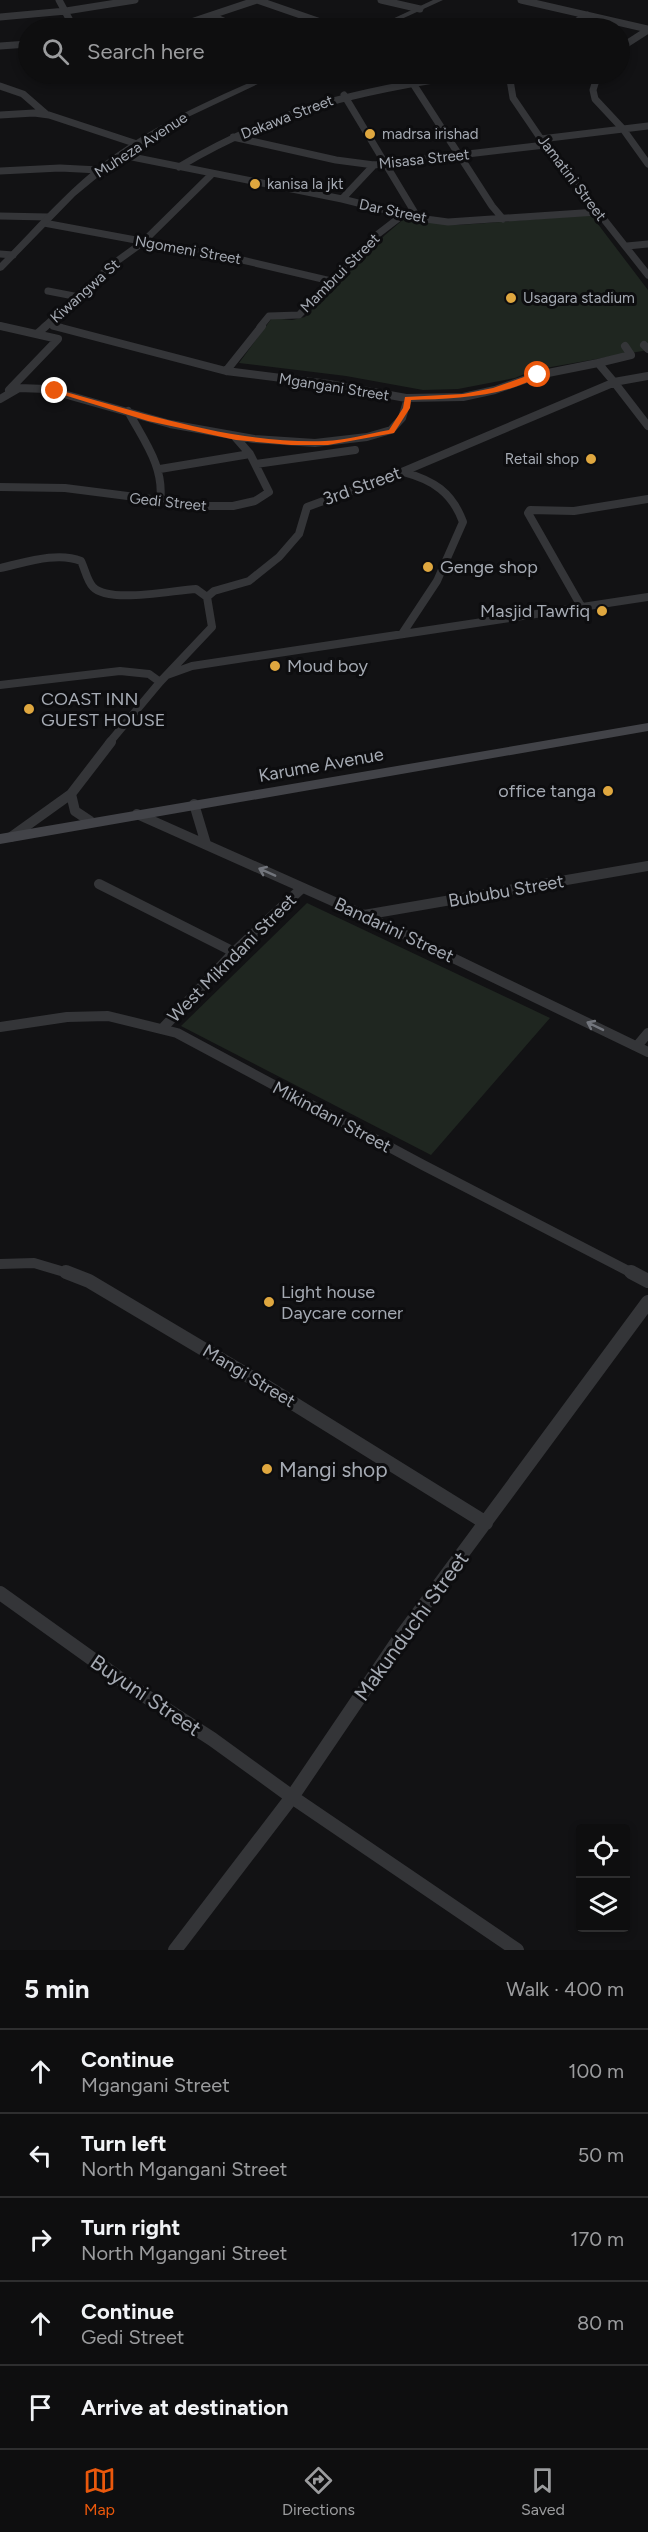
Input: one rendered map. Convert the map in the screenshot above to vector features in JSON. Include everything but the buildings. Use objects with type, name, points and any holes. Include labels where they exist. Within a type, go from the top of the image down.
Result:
[{"type":"main road","name":"Karume Avenue","points":[[6,838],[90,821],[648,727]]},
{"type":"street","points":[[59,0],[69,18]]},
{"type":"street","points":[[0,17],[66,11],[135,0]]},
{"type":"street","points":[[206,18],[257,0],[309,18]]},
{"type":"street","points":[[381,0],[420,9]]},
{"type":"street","points":[[400,18],[439,0]]},
{"type":"street","points":[[521,0],[599,18]]},
{"type":"street","points":[[582,18],[587,15]]},
{"type":"street","points":[[212,16],[216,18]]},
{"type":"street","points":[[630,26],[648,30]]},
{"type":"street","points":[[630,42],[648,30]]},
{"type":"street","points":[[0,46],[18,45]]},
{"type":"street","name":"Muheza Avenue","points":[[0,268],[99,170],[183,116],[253,84]]},
{"type":"street","name":"Dakawa Street","points":[[179,167],[203,151],[312,104],[344,95],[402,84]]},
{"type":"street","points":[[413,84],[492,206],[503,219]]},
{"type":"street","name":"Jamatini Street","points":[[511,84],[513,98],[543,142],[648,275]]},
{"type":"street","points":[[595,84],[593,90],[595,99],[623,129],[648,164]]},
{"type":"street","points":[[0,86],[23,94],[49,115]]},
{"type":"street","points":[[344,95],[418,218]]},
{"type":"street","points":[[0,114],[49,115],[137,144]]},
{"type":"street","name":"Misasa Street","points":[[233,137],[336,160],[374,165],[460,156],[648,126]]},
{"type":"street","name":"Dar Street","points":[[122,155],[211,175],[342,199],[418,218],[448,222],[597,212]]},
{"type":"street","points":[[342,199],[374,165]]},
{"type":"street","points":[[0,171],[60,168],[99,170]]},
{"type":"street","name":"Kiwangwa St","points":[[38,333],[113,264],[142,243],[211,175]]},
{"type":"street","name":"Mambrui Street","points":[[226,371],[269,316],[299,315],[378,234],[404,214]]},
{"type":"street","name":"Ngomeni Street","points":[[0,216],[46,220],[142,243],[218,255],[331,281]]},
{"type":"street","points":[[627,246],[648,244]]},
{"type":"street","points":[[0,254],[13,255]]},
{"type":"street","points":[[48,291],[79,297]]},
{"type":"street","name":"Mgangani Street","points":[[48,324],[226,371],[330,384],[408,398],[463,397],[495,390],[538,375],[631,355],[625,346]]},
{"type":"street","points":[[0,326],[58,339],[2,397]]},
{"type":"street","points":[[598,363],[648,426]]},
{"type":"street","points":[[614,382],[648,376]]},
{"type":"street","name":"3rd Street","points":[[207,597],[214,591],[249,581],[279,557],[299,534],[307,507],[402,472],[614,382]]},
{"type":"street","points":[[2,397],[18,388],[36,388],[128,411],[150,419],[236,438],[291,443],[328,443],[388,433],[399,422],[408,398]]},
{"type":"street","points":[[128,411],[160,470],[163,492],[160,502]]},
{"type":"street","name":"Gedi Street","points":[[0,487],[38,486],[76,489],[160,502],[221,507],[254,503],[269,492],[250,454],[236,438]]},
{"type":"street","points":[[256,465],[355,450]]},
{"type":"street","points":[[160,470],[250,454]]},
{"type":"street","points":[[402,472],[429,478],[440,486],[453,499],[463,522],[437,581],[402,634]]},
{"type":"street","points":[[581,606],[528,513],[530,510],[548,509],[574,511],[648,499]]},
{"type":"street","points":[[0,567],[78,558],[94,588],[100,592],[115,595],[196,589],[207,597],[212,627],[163,679],[71,794],[6,838]]},
{"type":"street","points":[[0,685],[120,671],[149,674],[163,679],[192,666],[648,597]]},
{"type":"street","points":[[71,794],[75,811],[90,821]]},
{"type":"street","points":[[194,804],[206,844]]},
{"type":"street","name":"Bandarini Street","points":[[137,814],[364,915],[648,1052]]},
{"type":"street","name":"Bububu Street","points":[[364,915],[648,866]]},
{"type":"street","points":[[99,884],[234,952]]},
{"type":"street","name":"West Mikndani Street","points":[[162,1029],[234,952],[302,888]]},
{"type":"street","name":"Mikindani Street","points":[[0,1027],[77,1016],[110,1016],[177,1034],[648,1281]]},
{"type":"street","points":[[637,1046],[648,1033]]},
{"type":"street","name":"Mangi Street","points":[[0,1264],[33,1262],[89,1281],[267,1387],[486,1523]]},
{"type":"street","name":"Makunduchi Street","points":[[175,1950],[292,1797],[396,1642],[648,1302]]},
{"type":"street","name":"Buyuni Street","points":[[0,1593],[130,1686],[212,1739],[292,1797],[517,1950]]},
{"type":"shaded area","points":[[591,215],[648,290],[648,350],[534,370],[515,378],[458,389],[423,390],[346,376],[239,363],[272,318],[292,320],[305,317],[385,235],[405,218],[459,225]]},
{"type":"shaded area","points":[[307,903],[550,1018],[431,1155],[181,1026]]},
{"type":"place","name":"madrsa irishad","points":[[370,134]]},
{"type":"place","name":"kanisa la jkt","points":[[255,184]]},
{"type":"place","name":"Usagara stadium","points":[[511,298]]},
{"type":"place","name":"Retail shop","points":[[591,459]]},
{"type":"place","name":"Genge shop","points":[[428,567]]},
{"type":"place","name":"Masjid Tawfiq","points":[[602,611]]},
{"type":"place","name":"Moud boy","points":[[275,666]]},
{"type":"place","name":"COAST INN GUEST HOUSE","points":[[29,709]]},
{"type":"place","name":"office tanga","points":[[608,791]]},
{"type":"place","name":"Light house Daycare corner","points":[[269,1302]]},
{"type":"place","name":"Mangi shop","points":[[267,1469]]},
{"type":"route","points":[[55,391],[150,419],[236,438],[311,444],[344,441],[391,432],[406,408],[408,398],[463,397],[495,390],[538,375]]}]
